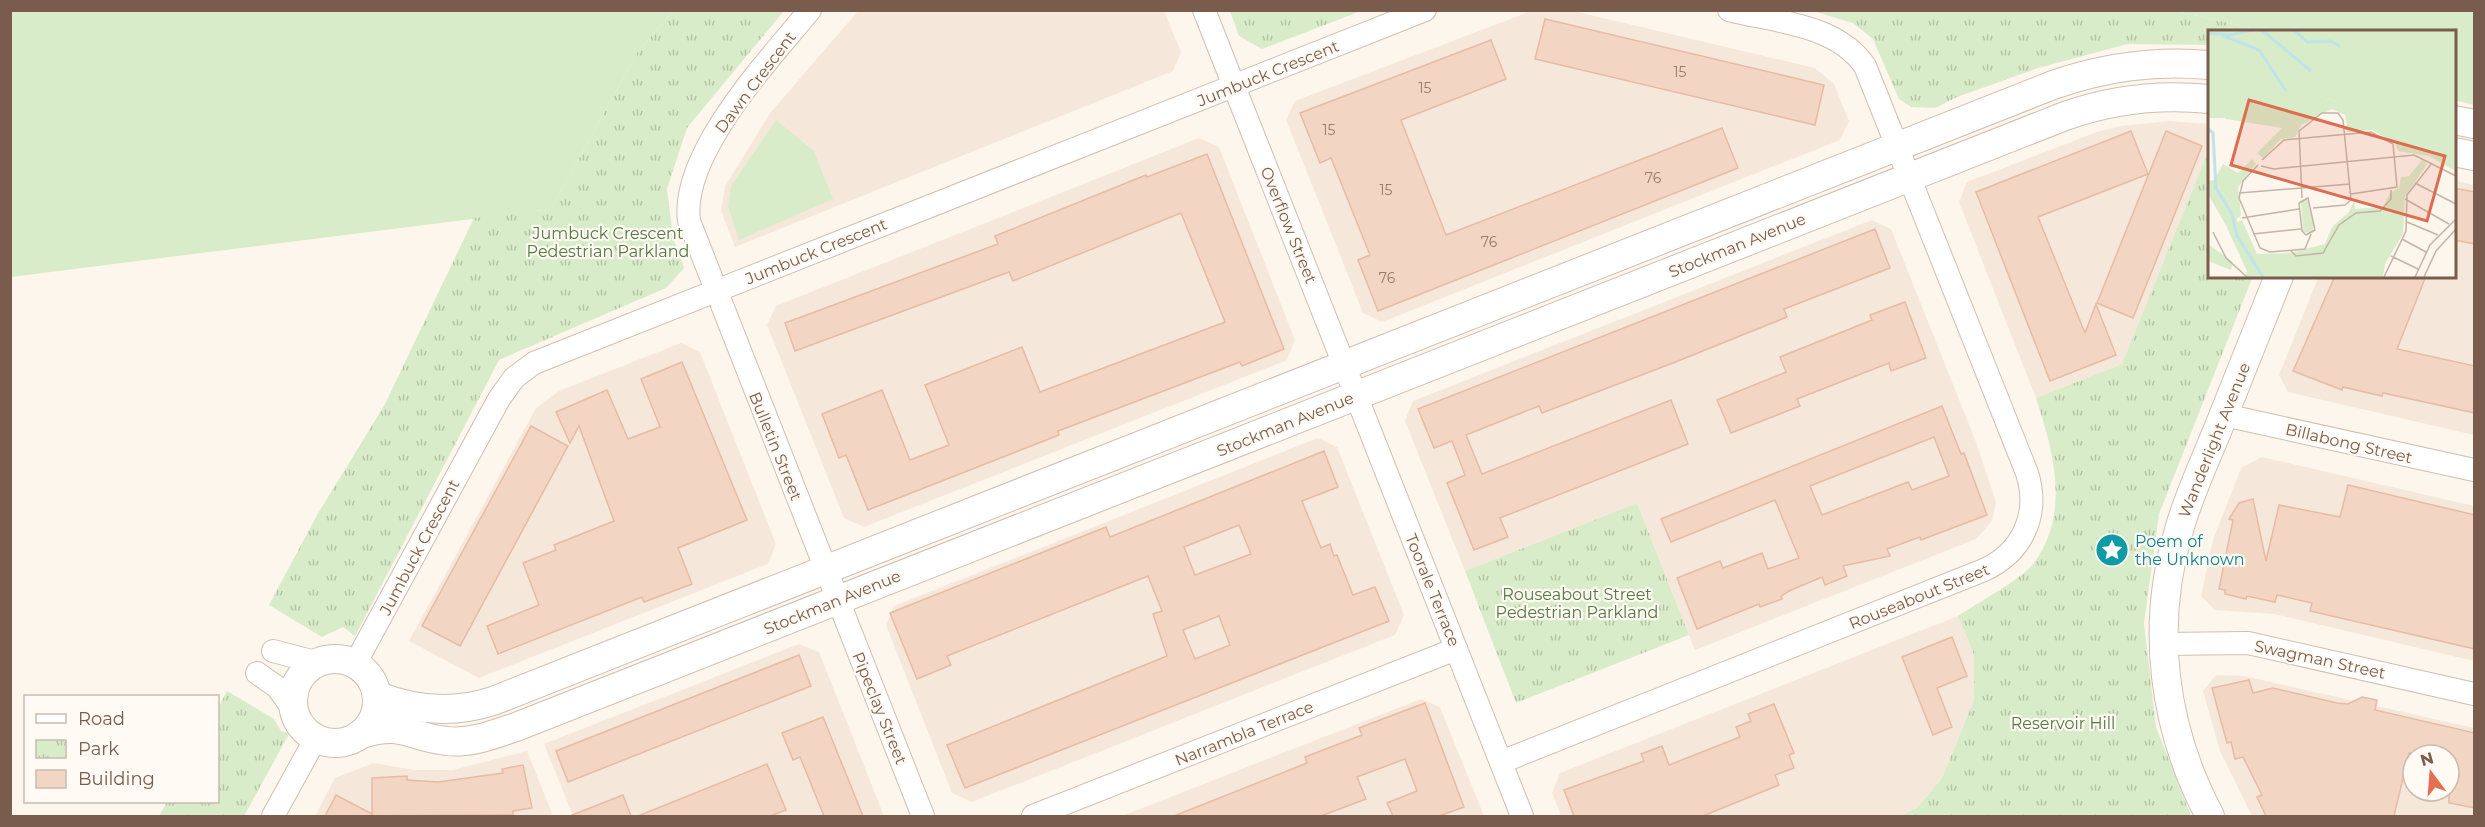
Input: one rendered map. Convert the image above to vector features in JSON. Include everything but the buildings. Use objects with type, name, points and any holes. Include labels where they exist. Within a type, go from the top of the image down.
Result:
[{"type":"street","name":"Dawn Crescent","points":[[715,291],[689,220],[688,195],[691,182],[711,143],[740,99],[810,10]]},
{"type":"street","points":[[1204,10],[1234,86]]},
{"type":"street","name":"Jumbuck Crescent","points":[[355,664],[499,399],[514,378],[545,358],[1425,10]]},
{"type":"street","points":[[1729,10],[1829,35],[1850,48],[1865,66],[1904,161]]},
{"type":"street","name":"Stockman Avenue","points":[[361,734],[384,728],[399,728],[451,742],[495,734],[1356,396],[1904,161],[2053,85],[2105,69],[2160,63],[2208,65]]},
{"type":"street","name":"Overflow Street","points":[[1234,86],[1344,365]]},
{"type":"street","name":"Stockman Avenue","points":[[378,696],[407,707],[426,710],[476,706],[1344,365],[1904,161],[2096,106],[2161,96],[2208,99]]},
{"type":"street","points":[[2455,120],[2475,124]]},
{"type":"street","points":[[2455,152],[2475,156]]},
{"type":"street","name":"Rouseabout Street","points":[[1501,762],[1984,570],[2005,559],[2020,541],[2032,508],[2030,484],[1904,161]]},
{"type":"street","name":"Wanderlight Avenue","points":[[2210,816],[2192,780],[2174,727],[2168,700],[2163,615],[2171,557],[2189,501],[2278,278]]},
{"type":"street","name":"Bulletin Street","points":[[715,291],[837,600]]},
{"type":"street","name":"Toorale Terrace","points":[[1344,365],[1522,816]]},
{"type":"street","name":"Billabong Street","points":[[2224,415],[2475,470]]},
{"type":"street","name":"Pipeclay Street","points":[[837,600],[923,816]]},
{"type":"street","name":"Swagman Street","points":[[2163,644],[2248,643],[2475,694]]},
{"type":"street","name":"Narrambla Terrace","points":[[1033,816],[1456,649]]},
{"type":"street","points":[[273,651],[319,663]]},
{"type":"street","points":[[257,673],[277,687],[294,710],[298,721],[316,738],[339,743],[361,734],[371,724],[378,696],[369,675],[355,664],[338,659],[319,663],[303,674],[296,685],[294,710]]},
{"type":"street","points":[[273,816],[316,738]]},
{"type":"shaded area","points":[[1569,10],[1815,68],[1834,84],[1849,121],[1840,140],[1382,322],[1363,313],[1286,120],[1295,101],[1531,11]]},
{"type":"shaded area","points":[[858,11],[1164,11],[1181,52],[1173,71],[735,247],[721,211],[725,186],[771,112]]},
{"type":"shaded area","points":[[2169,121],[2208,124],[2208,151],[2122,364],[2036,398],[1959,202],[1967,182],[2097,132],[2121,126]]},
{"type":"shaded area","points":[[1199,138],[1219,147],[1295,340],[1287,360],[864,527],[844,518],[767,325],[776,306]]},
{"type":"shaded area","points":[[2455,180],[2474,185],[2474,435],[2288,392],[2279,375],[2318,278],[2455,278]]},
{"type":"shaded area","points":[[1872,220],[1891,229],[1976,442],[1996,502],[1992,521],[1976,539],[1695,650],[1637,503],[1465,571],[1405,421],[1413,401]]},
{"type":"shaded area","points":[[681,343],[700,352],[776,544],[768,564],[479,678],[409,641],[536,408],[559,391]]},
{"type":"shaded area","points":[[1318,438],[1337,447],[1404,615],[1395,635],[972,802],[952,793],[886,625],[894,606]]},
{"type":"shaded area","points":[[2262,457],[2474,506],[2474,661],[2274,614],[2215,610],[2201,596],[2213,540],[2241,468]]},
{"type":"shaded area","points":[[1958,616],[1974,655],[1974,700],[1942,778],[1918,807],[1900,816],[1561,816],[1552,793],[1560,773]]},
{"type":"shaded area","points":[[799,644],[819,652],[884,816],[573,816],[544,744]]},
{"type":"shaded area","points":[[2216,675],[2244,676],[2474,728],[2474,816],[2252,816],[2220,751],[2203,691]]},
{"type":"shaded area","points":[[1421,699],[1440,707],[1484,816],[1122,816]]},
{"type":"shaded area","points":[[527,751],[553,816],[315,816],[335,778],[374,763],[414,770],[453,770]]},
{"type":"green space","points":[[10,11],[673,11],[637,53],[551,209],[11,277]]},
{"type":"green space","name":"Jumbuck Crescent Pedestrian Parkland","points":[[673,11],[784,11],[687,128],[667,189],[673,237],[684,268],[666,288],[499,360],[355,636],[343,627],[322,637],[269,605],[317,515],[384,406],[474,218],[551,209],[637,53]]},
{"type":"green space","points":[[1230,11],[1361,11],[1262,49],[1239,36]]},
{"type":"green space","points":[[1813,11],[2176,11],[2260,30],[2208,30],[2208,45],[2128,44],[2038,68],[1957,97],[1935,108],[1911,107],[1899,99],[1873,39],[1853,23]]},
{"type":"green space","points":[[2176,11],[2474,11],[2474,105],[2455,100],[2455,30],[2260,30]]},
{"type":"green space","points":[[776,120],[814,151],[833,199],[739,240],[728,206],[731,186]]},
{"type":"green space","name":"Reservoir Hill","points":[[2208,151],[2208,278],[2252,278],[2159,514],[2144,623],[2156,727],[2191,816],[1900,816],[1918,807],[1942,778],[1974,700],[1974,655],[1958,616],[2028,569],[2045,543],[2052,523],[2055,502],[2053,460],[2036,398],[2122,364]]},
{"type":"green space","name":"Rouseabout Street Pedestrian Parkland","points":[[1637,503],[1689,635],[1516,703],[1465,571]]},
{"type":"green space","points":[[227,691],[274,719],[281,731],[289,734],[244,816],[159,816],[166,803],[219,803],[219,706]]},
{"type":"place","name":"Poem of the Unknown","points":[[2112,550]]}]
